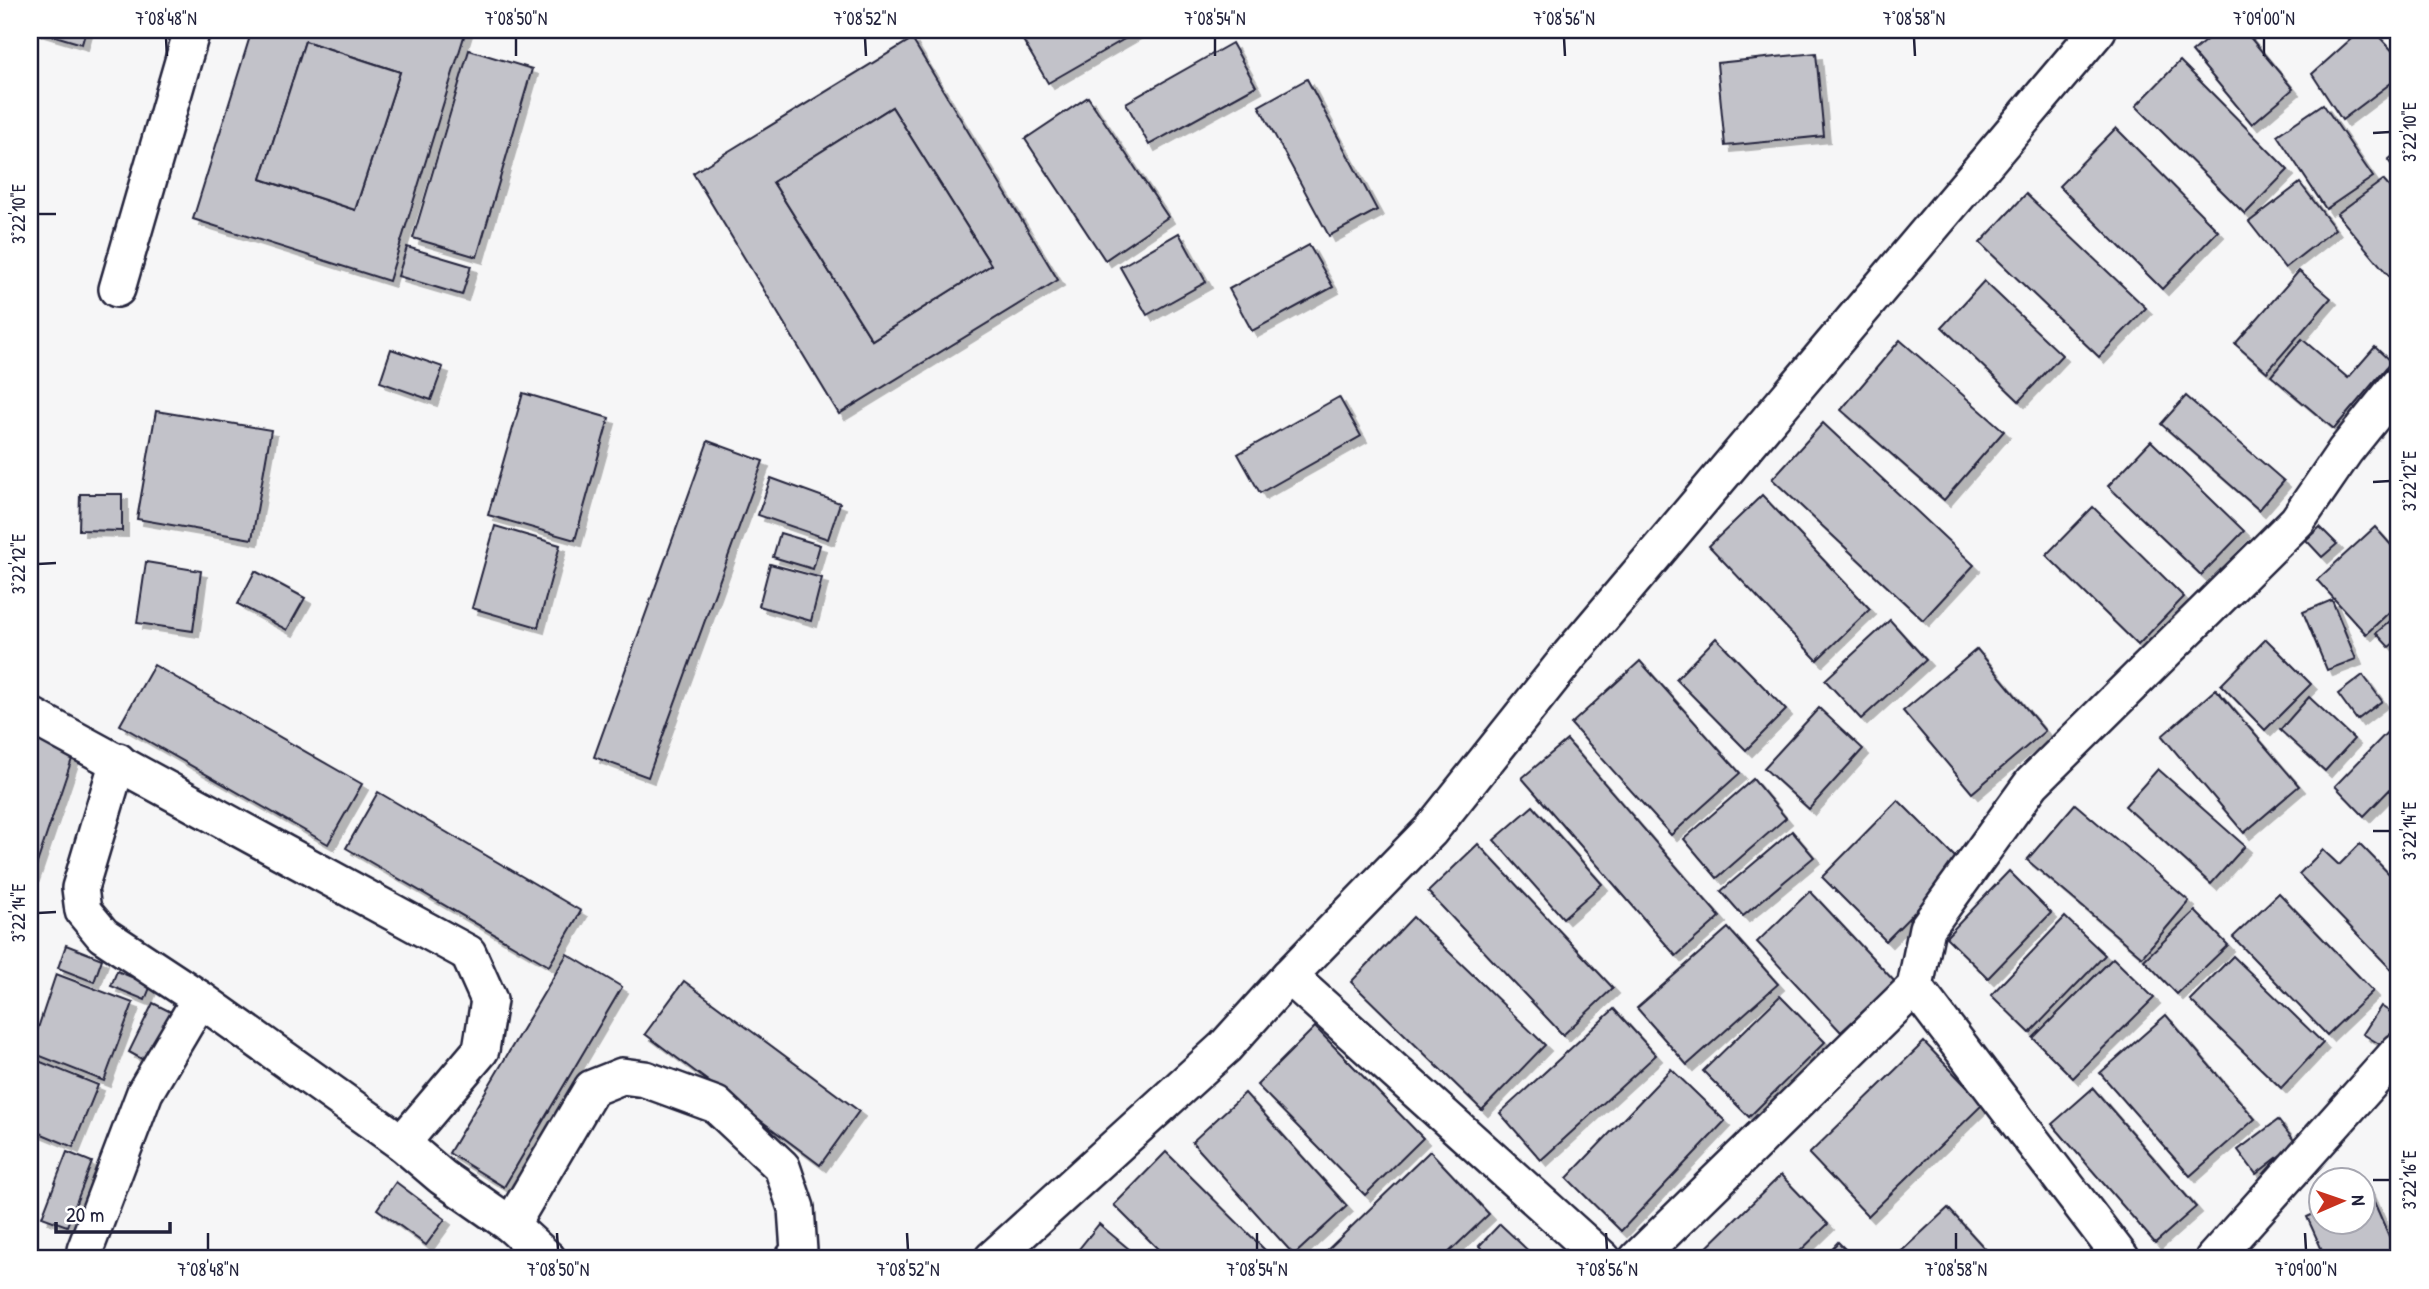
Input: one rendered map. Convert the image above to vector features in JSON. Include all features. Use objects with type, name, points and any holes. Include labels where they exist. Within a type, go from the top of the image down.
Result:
[{"type":"street","points":[[117,289],[192,30]]},
{"type":"street","points":[[992,1259],[1225,1047],[1289,976],[1430,831],[1570,655],[2098,30]]},
{"type":"street","points":[[1637,1259],[1916,987],[1927,928],[2032,783],[2297,521],[2345,451],[2399,384]]},
{"type":"street","points":[[30,715],[468,953],[489,1000],[481,1050],[402,1143]]},
{"type":"street","points":[[118,761],[79,888],[83,911],[103,935],[200,999],[402,1143],[442,1177],[511,1225],[548,1259]]},
{"type":"street","points":[[1289,976],[1603,1259]]},
{"type":"street","points":[[1916,987],[2122,1259]]},
{"type":"street","points":[[85,1259],[85,1250],[145,1092],[200,999]]},
{"type":"street","points":[[2213,1259],[2399,1051]]},
{"type":"street","points":[[511,1225],[592,1088],[622,1076],[645,1079],[716,1105],[782,1167],[796,1208],[799,1251],[793,1259]]},
{"type":"building","points":[[35,30],[86,30],[82,44]]},
{"type":"building","points":[[252,30],[466,30],[389,281],[193,219]],"holes":[[[305,41],[400,72],[355,210],[261,179]]]},
{"type":"building","points":[[1017,30],[1140,30],[1048,83]]},
{"type":"building","points":[[2218,30],[2244,30],[2293,89],[2252,124],[2192,52]]},
{"type":"building","points":[[2361,30],[2373,30],[2399,58],[2399,77],[2342,120],[2312,74]]},
{"type":"building","points":[[912,39],[1058,280],[839,414],[693,173]],"holes":[[[892,107],[991,265],[872,340],[773,182]]]},
{"type":"building","points":[[305,41],[400,72],[355,210],[261,179]]},
{"type":"building","points":[[1232,43],[1256,86],[1149,145],[1126,103]]},
{"type":"building","points":[[469,50],[532,69],[477,257],[413,238]]},
{"type":"building","points":[[1816,53],[1824,136],[1725,146],[1717,63]]},
{"type":"building","points":[[2180,61],[2288,170],[2245,214],[2136,106]]},
{"type":"building","points":[[1307,79],[1377,210],[1329,236],[1259,106]]},
{"type":"building","points":[[1088,97],[1168,217],[1105,260],[1025,139]]},
{"type":"building","points":[[2323,104],[2373,177],[2326,209],[2277,135]]},
{"type":"building","points":[[892,107],[991,265],[872,340],[773,182]]},
{"type":"building","points":[[2116,128],[2218,231],[2162,289],[2059,186]]},
{"type":"building","points":[[2399,151],[2399,175],[2388,160]]},
{"type":"building","points":[[2383,180],[2399,198],[2399,288],[2337,214]]},
{"type":"building","points":[[2300,183],[2335,229],[2285,268],[2249,222]]},
{"type":"building","points":[[2026,194],[2146,308],[2099,357],[1980,243]]},
{"type":"building","points":[[1179,233],[1206,282],[1147,315],[1120,267]]},
{"type":"building","points":[[1309,245],[1333,287],[1252,331],[1229,289]]},
{"type":"building","points":[[407,247],[471,266],[462,295],[398,276]]},
{"type":"building","points":[[2299,271],[2331,298],[2267,372],[2235,344]]},
{"type":"building","points":[[1984,281],[2062,355],[2019,401],[1942,327]]},
{"type":"building","points":[[2302,339],[2348,378],[2375,347],[2391,362],[2334,429],[2271,376]]},
{"type":"building","points":[[1900,340],[2004,431],[1944,500],[1841,410]]},
{"type":"building","points":[[391,349],[443,367],[431,400],[380,382]]},
{"type":"building","points":[[523,393],[609,418],[575,540],[488,515]]},
{"type":"building","points":[[2186,396],[2284,481],[2259,510],[2161,424]]},
{"type":"building","points":[[1339,397],[1361,436],[1260,493],[1238,454]]},
{"type":"building","points":[[156,411],[271,430],[252,539],[137,519]]},
{"type":"building","points":[[1823,423],[1974,565],[1923,620],[1772,479]]},
{"type":"building","points":[[708,441],[763,461],[648,777],[594,757]]},
{"type":"building","points":[[2151,441],[2244,531],[2201,575],[2108,486]]},
{"type":"building","points":[[771,478],[840,503],[828,539],[758,515]]},
{"type":"building","points":[[80,494],[122,494],[122,531],[79,530]]},
{"type":"building","points":[[1762,495],[1870,609],[1817,660],[1709,546]]},
{"type":"building","points":[[2093,507],[2184,597],[2138,645],[2046,555]]},
{"type":"building","points":[[495,526],[560,545],[538,627],[472,608]]},
{"type":"building","points":[[2320,527],[2337,544],[2322,557],[2306,540]]},
{"type":"building","points":[[2375,527],[2399,554],[2399,603],[2366,634],[2317,580]]},
{"type":"building","points":[[780,533],[820,545],[813,569],[773,557]]},
{"type":"building","points":[[146,562],[201,571],[193,631],[137,623]]},
{"type":"building","points":[[770,564],[822,578],[811,621],[759,606]]},
{"type":"building","points":[[255,571],[305,598],[287,630],[238,604]]},
{"type":"building","points":[[2332,600],[2356,659],[2327,670],[2303,612]]},
{"type":"building","points":[[2395,617],[2399,622],[2399,639],[2389,647],[2376,633]]},
{"type":"building","points":[[1890,620],[1926,660],[1861,719],[1825,680]]},
{"type":"building","points":[[1716,638],[1786,710],[1746,750],[1676,679]]},
{"type":"building","points":[[2266,639],[2311,684],[2265,730],[2221,685]]},
{"type":"building","points":[[1977,649],[2045,731],[1972,793],[1903,711]]},
{"type":"building","points":[[1640,661],[1740,773],[1671,835],[1571,724]]},
{"type":"building","points":[[154,665],[362,784],[328,844],[120,725]]},
{"type":"building","points":[[2363,675],[2382,701],[2357,720],[2338,694]]},
{"type":"building","points":[[2216,689],[2299,786],[2244,833],[2162,736]]},
{"type":"building","points":[[2309,697],[2354,739],[2325,771],[2280,730]]},
{"type":"building","points":[[1819,708],[1863,749],[1809,809],[1764,768]]},
{"type":"building","points":[[2399,720],[2399,780],[2364,816],[2335,786]]},
{"type":"building","points":[[30,735],[75,750],[32,878],[30,877]]},
{"type":"building","points":[[1567,740],[1720,917],[1676,956],[1522,778]]},
{"type":"building","points":[[2158,769],[2245,846],[2211,884],[2125,806]]},
{"type":"building","points":[[1753,779],[1786,818],[1717,878],[1684,839]]},
{"type":"building","points":[[378,792],[581,911],[549,966],[346,848]]},
{"type":"building","points":[[1898,800],[1962,864],[1886,941],[1822,877]]},
{"type":"building","points":[[2075,804],[2189,901],[2142,957],[2027,860]]},
{"type":"building","points":[[1533,806],[1602,884],[1563,918],[1494,840]]},
{"type":"building","points":[[1792,831],[1814,857],[1743,916],[1721,891]]},
{"type":"building","points":[[1478,844],[1613,988],[1563,1035],[1428,892]]},
{"type":"building","points":[[2360,844],[2399,884],[2399,961],[2391,969],[2299,874],[2323,850],[2339,865]]},
{"type":"building","points":[[2009,871],[2051,913],[1988,978],[1946,937]]},
{"type":"building","points":[[1810,891],[1895,982],[1841,1032],[1757,942]]},
{"type":"building","points":[[2279,893],[2373,991],[2327,1035],[2233,937]]},
{"type":"building","points":[[2195,911],[2228,945],[2177,994],[2144,960]]},
{"type":"building","points":[[1413,917],[1545,1045],[1482,1110],[1351,982]]},
{"type":"building","points":[[2065,917],[2105,955],[2030,1033],[1991,995]]},
{"type":"building","points":[[1728,928],[1778,984],[1687,1065],[1637,1008]]},
{"type":"building","points":[[66,945],[102,959],[94,982],[58,968]]},
{"type":"building","points":[[567,954],[622,987],[504,1187],[449,1153]]},
{"type":"building","points":[[2233,956],[2323,1043],[2281,1088],[2190,1000]]},
{"type":"building","points":[[2113,958],[2154,998],[2073,1078],[2033,1038]]},
{"type":"building","points":[[117,971],[151,985],[145,1000],[111,986]]},
{"type":"building","points":[[56,974],[133,1003],[104,1081],[30,1052]]},
{"type":"building","points":[[684,981],[859,1111],[820,1165],[645,1034]]},
{"type":"building","points":[[1780,996],[1825,1042],[1749,1117],[1703,1071]]},
{"type":"building","points":[[153,1003],[173,1013],[149,1063],[129,1052]]},
{"type":"building","points":[[2381,1006],[2399,1018],[2399,1034],[2389,1050],[2363,1034]]},
{"type":"building","points":[[1614,1009],[1656,1055],[1541,1160],[1500,1113]]},
{"type":"building","points":[[2166,1015],[2255,1119],[2190,1176],[2100,1073]]},
{"type":"building","points":[[1315,1027],[1423,1138],[1365,1195],[1257,1085]]},
{"type":"building","points":[[1924,1042],[1983,1104],[1868,1216],[1809,1154]]},
{"type":"building","points":[[31,1058],[98,1085],[73,1147],[30,1129]]},
{"type":"building","points":[[1671,1069],[1725,1121],[1621,1231],[1567,1178]]},
{"type":"building","points":[[2093,1088],[2196,1207],[2155,1243],[2052,1124]]},
{"type":"building","points":[[1245,1093],[1347,1206],[1294,1255],[1192,1142]]},
{"type":"building","points":[[2278,1120],[2296,1143],[2256,1174],[2238,1150]]},
{"type":"building","points":[[1430,1151],[1489,1214],[1442,1259],[1318,1259]]},
{"type":"building","points":[[67,1152],[92,1162],[67,1226],[42,1217]]},
{"type":"building","points":[[1166,1152],[1274,1259],[1168,1259],[1114,1205]]},
{"type":"building","points":[[1781,1175],[1828,1224],[1792,1259],[1695,1259]]},
{"type":"building","points":[[396,1182],[445,1219],[426,1245],[377,1209]]},
{"type":"building","points":[[2376,1206],[2399,1259],[2326,1259],[2316,1236],[2376,1236]]},
{"type":"building","points":[[1948,1208],[1988,1252],[1980,1259],[1893,1259]]},
{"type":"building","points":[[1099,1224],[1141,1259],[1071,1259]]},
{"type":"building","points":[[1500,1224],[1537,1259],[1492,1259],[1479,1246]]},
{"type":"building","points":[[1838,1242],[1855,1259],[1822,1259]]}]
